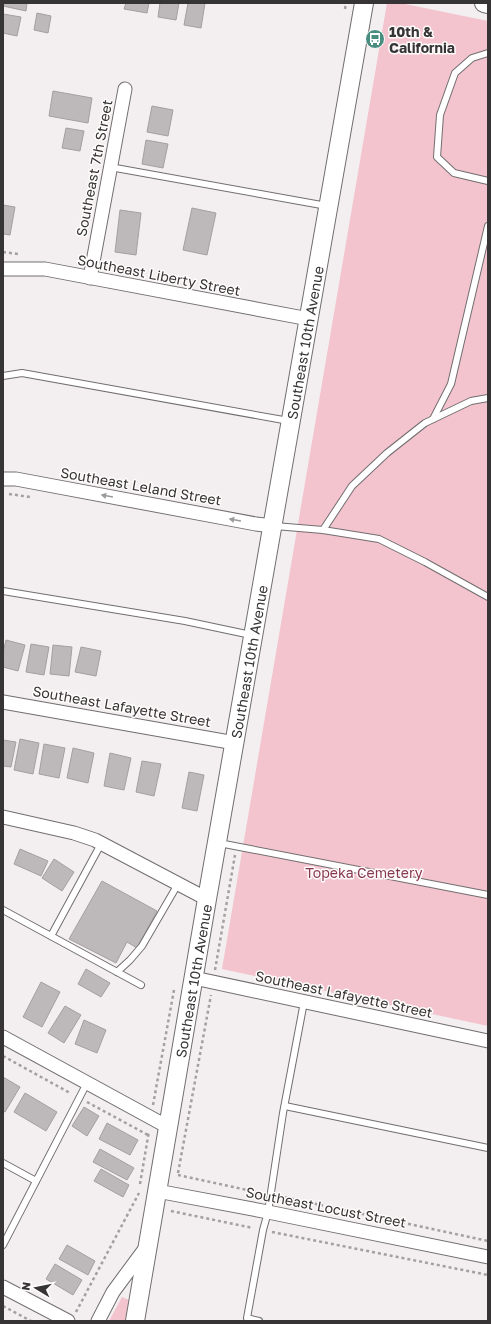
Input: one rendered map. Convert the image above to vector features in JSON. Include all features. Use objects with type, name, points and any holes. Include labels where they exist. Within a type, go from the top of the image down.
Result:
[{"type":"main road","name":"Southeast 10th Avenue","points":[[135,1321],[148,1244],[166,1193],[168,1128],[364,3]]},
{"type":"main road","points":[[484,3],[488,4]]},
{"type":"street","name":"Southeast 7th Street","points":[[90,278],[125,89]]},
{"type":"street","name":"Southeast Liberty Street","points":[[3,269],[45,269],[309,319]]},
{"type":"street","name":"Southeast Leland Street","points":[[3,479],[16,479],[273,526]]},
{"type":"street","name":"Southeast Lafayette Street","points":[[3,702],[235,743]]},
{"type":"street","points":[[3,817],[74,833],[101,844],[207,899]]},
{"type":"street","name":"Southeast Lafayette Street","points":[[194,978],[488,1041]]},
{"type":"street","points":[[3,1037],[168,1128]]},
{"type":"street","name":"Southeast Locust Street","points":[[166,1193],[268,1212],[488,1257]]},
{"type":"street","points":[[98,1321],[113,1292],[148,1244]]},
{"type":"street","points":[[3,1287],[71,1318]]},
{"type":"lane","points":[[488,53],[472,58],[455,73],[440,115],[437,157],[454,173],[488,181]]},
{"type":"lane","points":[[110,167],[329,206]]},
{"type":"lane","points":[[433,419],[452,384],[488,226]]},
{"type":"lane","points":[[3,376],[22,373],[291,422]]},
{"type":"lane","points":[[323,530],[352,486],[387,453],[425,422],[471,401],[488,398]]},
{"type":"lane","points":[[273,526],[323,530],[379,539],[425,562],[488,597]]},
{"type":"lane","points":[[3,591],[185,621],[254,636]]},
{"type":"lane","points":[[218,842],[488,895]]},
{"type":"lane","points":[[51,936],[101,844]]},
{"type":"lane","points":[[117,972],[142,946],[178,884]]},
{"type":"lane","points":[[3,910],[141,985]]},
{"type":"lane","points":[[259,1321],[246,1320],[263,1230],[268,1212],[304,1002]]},
{"type":"lane","points":[[3,1245],[87,1083]]},
{"type":"lane","points":[[285,1106],[488,1148]]},
{"type":"lane","points":[[3,1163],[36,1181]]},
{"type":"path","points":[[345,11],[346,3]]},
{"type":"path","points":[[3,493],[37,498]]},
{"type":"path","points":[[170,1219],[171,1211],[166,1193],[178,1175],[237,846]]},
{"type":"path","points":[[71,1318],[139,1195],[174,985]]},
{"type":"path","points":[[178,1175],[488,1241]]},
{"type":"path","points":[[171,1211],[488,1275]]},
{"type":"path","points":[[3,1306],[31,1321]]},
{"type":"green space","name":"Topeka Cemetery","points":[[387,3],[400,3],[488,21],[488,1026],[222,969]]},
{"type":"green space","points":[[122,1297],[129,1300],[125,1321],[109,1321]]},
{"type":"building","points":[[3,3],[27,3],[26,11],[3,6]]},
{"type":"building","points":[[126,3],[149,3],[147,13],[124,9]]},
{"type":"building","points":[[160,3],[179,3],[176,20],[158,17]]},
{"type":"building","points":[[188,3],[205,3],[201,28],[184,25]]},
{"type":"building","points":[[37,13],[51,16],[48,33],[34,30]]},
{"type":"building","points":[[3,14],[21,17],[17,36],[3,33]]},
{"type":"building","points":[[53,91],[92,98],[88,123],[49,116]]},
{"type":"building","points":[[152,106],[173,110],[168,136],[147,132]]},
{"type":"building","points":[[66,128],[84,131],[80,151],[62,148]]},
{"type":"building","points":[[146,140],[168,144],[163,168],[142,164]]},
{"type":"building","points":[[3,205],[15,207],[10,235],[3,234]]},
{"type":"building","points":[[192,208],[216,213],[207,255],[183,250]]},
{"type":"building","points":[[120,210],[141,213],[136,255],[115,252]]},
{"type":"building","points":[[6,640],[25,645],[18,671],[3,667],[3,652]]},
{"type":"building","points":[[31,644],[49,647],[44,675],[26,672]]},
{"type":"building","points":[[53,645],[72,647],[69,676],[50,674]]},
{"type":"building","points":[[81,647],[101,651],[96,676],[75,672]]},
{"type":"building","points":[[20,739],[39,743],[33,774],[14,770]]},
{"type":"building","points":[[3,740],[16,742],[11,767],[3,766]]},
{"type":"building","points":[[44,744],[65,748],[59,778],[39,774]]},
{"type":"building","points":[[73,748],[94,753],[88,783],[67,778]]},
{"type":"building","points":[[110,753],[131,758],[124,790],[104,786]]},
{"type":"building","points":[[142,761],[161,764],[154,796],[136,792]]},
{"type":"building","points":[[189,772],[204,775],[197,811],[182,808]]},
{"type":"building","points":[[20,849],[48,861],[41,876],[14,864]]},
{"type":"building","points":[[54,859],[74,872],[62,891],[42,878]]},
{"type":"building","points":[[102,881],[157,911],[137,948],[127,942],[116,963],[69,939]]},
{"type":"building","points":[[86,969],[110,983],[101,997],[78,984]]},
{"type":"building","points":[[41,982],[60,992],[42,1027],[23,1017]]},
{"type":"building","points":[[65,1006],[81,1015],[64,1043],[48,1033]]},
{"type":"building","points":[[84,1020],[106,1030],[97,1053],[75,1044]]},
{"type":"building","points":[[3,1077],[20,1087],[5,1112],[3,1111]]},
{"type":"building","points":[[25,1093],[57,1112],[46,1131],[14,1112]]},
{"type":"building","points":[[84,1107],[99,1116],[87,1136],[72,1126]]},
{"type":"building","points":[[107,1123],[138,1140],[130,1155],[99,1139]]},
{"type":"building","points":[[100,1149],[134,1168],[127,1180],[93,1162]]},
{"type":"building","points":[[101,1169],[129,1185],[123,1197],[94,1181]]},
{"type":"building","points":[[67,1245],[95,1261],[88,1275],[59,1259]]},
{"type":"building","points":[[55,1264],[82,1280],[73,1295],[46,1279]]},
{"type":"place","name":"10th & California","points":[[375,39]]}]
